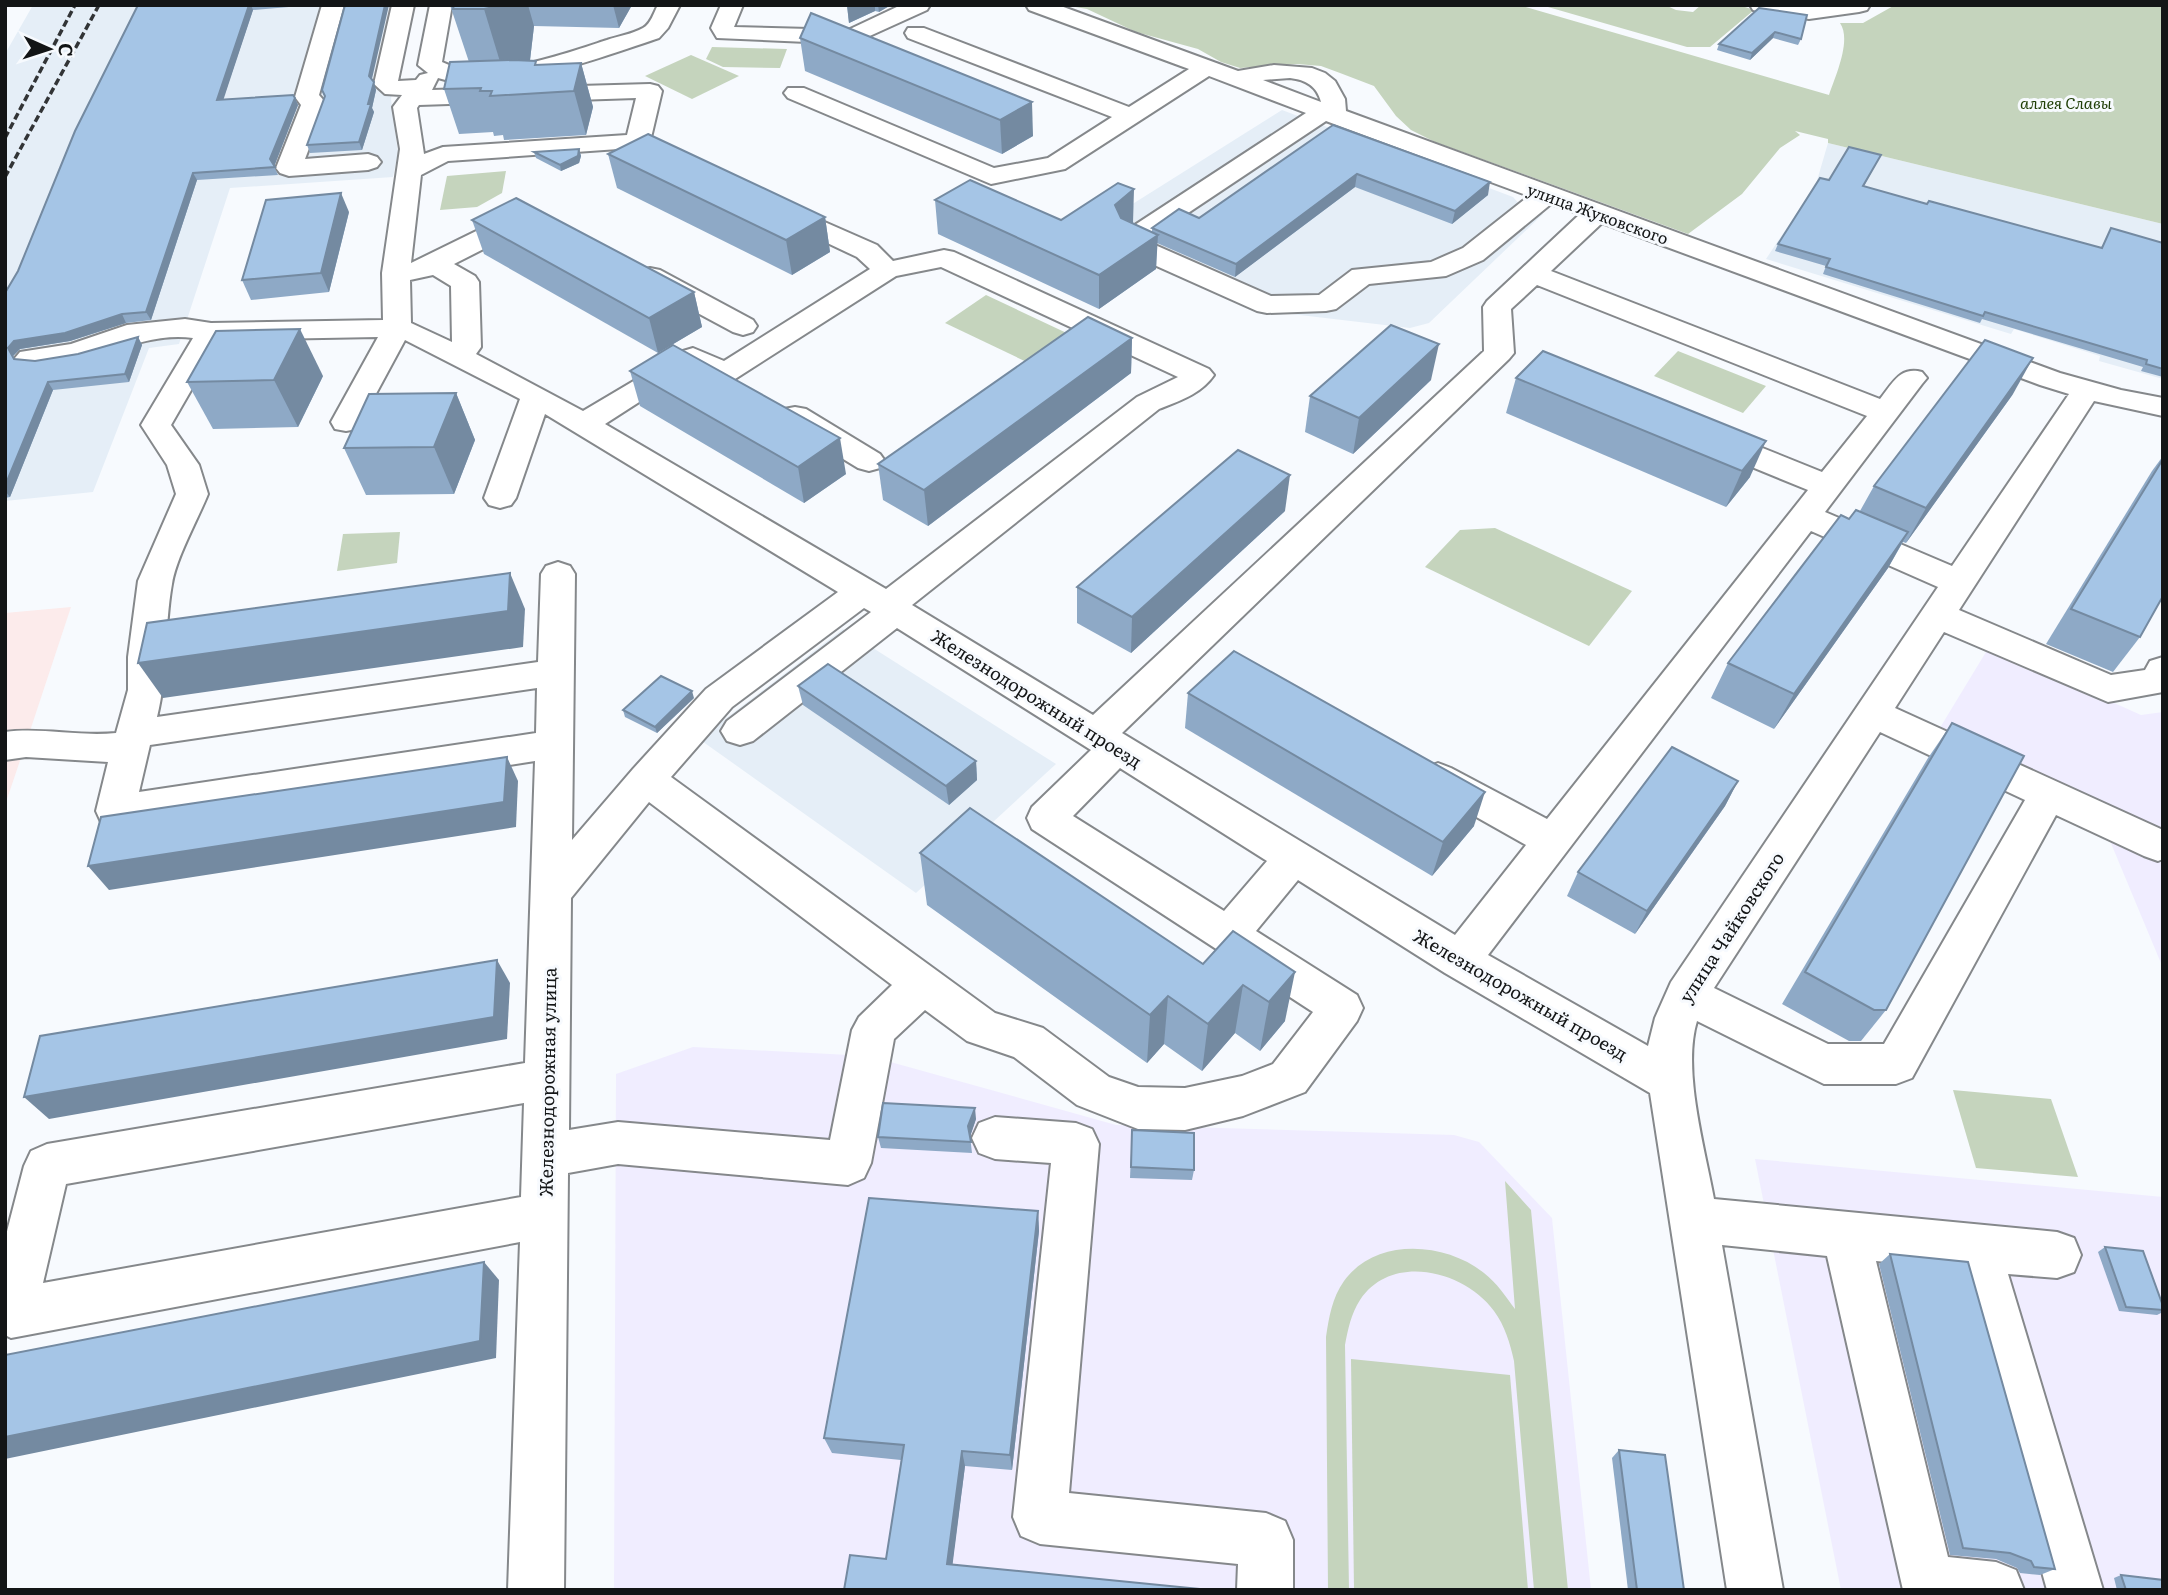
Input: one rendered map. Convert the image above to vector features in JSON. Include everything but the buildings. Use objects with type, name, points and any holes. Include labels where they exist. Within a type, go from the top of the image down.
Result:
[{"type":"street","points":[[333,5],[307,97],[314,103],[289,168],[368,162]]},
{"type":"street","points":[[403,5],[386,83],[393,89],[424,85],[650,91],[638,142]]},
{"type":"street","points":[[424,85],[441,5]]},
{"type":"street","points":[[346,422],[397,328],[396,273],[412,149],[405,107],[424,85],[444,75],[458,77],[527,71],[651,33],[657,28],[669,5]]},
{"type":"street","points":[[732,5],[722,28],[724,33],[840,37],[861,34],[919,5]]},
{"type":"street","name":"улица Жуковского","points":[[1037,5],[1597,213],[2086,390],[2163,407]]},
{"type":"street","points":[[1761,5],[1810,12],[1859,5]]},
{"type":"street","points":[[916,33],[1131,116]]},
{"type":"street","points":[[796,93],[991,176],[1056,164],[1206,68]]},
{"type":"street","points":[[1329,114],[1130,240],[1132,245],[1267,305],[1326,303],[1362,276],[1436,270],[1473,254],[1547,194]]},
{"type":"street","points":[[410,171],[443,154],[638,142],[665,155]]},
{"type":"street","points":[[754,197],[867,251],[887,270]]},
{"type":"street","points":[[646,779],[982,1028],[1028,1042],[1093,1091],[1138,1108],[1185,1109],[1243,1096],[1289,1078],[1342,1009],[1046,818],[1107,741],[1194,642],[1512,358],[1497,307],[1597,213]]},
{"type":"street","points":[[396,273],[421,270],[520,220],[542,219],[554,226]]},
{"type":"street","points":[[740,731],[882,603],[1148,403],[1181,389],[1199,375],[944,258],[887,270],[747,386]]},
{"type":"street","points":[[582,425],[743,326],[625,263]]},
{"type":"street","points":[[434,264],[465,282],[467,347],[454,354]]},
{"type":"street","points":[[1532,273],[1885,412]]},
{"type":"street","points":[[30,358],[76,352],[127,334],[185,328],[211,332],[397,328]]},
{"type":"street","name":"Железнодорожный проезд","points":[[397,328],[411,332],[536,396],[882,603],[1460,960],[1671,1082]]},
{"type":"street","points":[[211,332],[156,425],[183,465],[192,494],[155,581],[146,657],[146,690],[115,811],[555,744]]},
{"type":"street","points":[[693,357],[747,386],[869,461]]},
{"type":"street","points":[[1460,960],[1912,378]]},
{"type":"street","name":"улица Чайковского","points":[[1755,1590],[1671,1082],[1668,1042],[1686,995],[2086,390]]},
{"type":"street","points":[[500,498],[536,396]]},
{"type":"street","points":[[1689,430],[1828,486]]},
{"type":"street","points":[[1804,516],[1960,583]]},
{"type":"street","name":"Железнодорожная улица","points":[[536,1590],[558,574]]},
{"type":"street","points":[[551,894],[646,779],[719,698],[882,603]]},
{"type":"street","points":[[1938,615],[2108,689],[2161,677]]},
{"type":"street","points":[[1194,642],[1230,662]]},
{"type":"street","points":[[5,746],[26,743],[100,749],[133,739],[556,672]]},
{"type":"street","points":[[1872,713],[2048,794],[2161,850]]},
{"type":"street","points":[[1409,762],[1552,841]]},
{"type":"street","points":[[1686,995],[1824,1063],[1896,1064],[2048,794]]},
{"type":"street","points":[[1228,935],[1294,857]]},
{"type":"street","points":[[545,1155],[618,1143],[848,1163],[874,1030],[923,984]]},
{"type":"street","points":[[544,1215],[11,1314],[47,1166],[547,1079]]},
{"type":"street","points":[[995,1138],[1076,1144],[1040,1517],[1266,1539],[1265,1590]]},
{"type":"street","points":[[1695,1220],[2057,1255]]},
{"type":"street","points":[[1846,1235],[1927,1582],[1996,1590]]},
{"type":"street","points":[[1976,1247],[2075,1590]]},
{"type":"shaded area","points":[[33,5],[408,5],[391,99],[398,153],[393,177],[230,188],[179,344],[149,348],[93,492],[5,501],[5,54]]},
{"type":"shaded area","points":[[1282,110],[1513,197],[1521,206],[1543,214],[1429,323],[1410,328],[1257,310],[1096,227]]},
{"type":"shaded area","points":[[1828,143],[2163,224],[2163,379],[2099,361],[2100,356],[2014,329],[2011,334],[1766,259],[1816,184]]},
{"type":"shaded area","points":[[71,607],[26,743],[5,805],[5,613]]},
{"type":"shaded area","points":[[843,629],[1056,764],[916,893],[699,739]]},
{"type":"shaded area","points":[[1989,647],[2141,715],[2163,712],[2163,968],[2095,805],[1938,731]]},
{"type":"shaded area","points":[[693,1047],[869,1056],[1116,1125],[1454,1135],[1479,1142],[1552,1218],[1591,1590],[614,1590],[616,1074]]},
{"type":"shaded area","points":[[1755,1159],[2163,1197],[2163,1590],[1841,1590]]},
{"type":"green space","name":"аллея Славы","points":[[1064,5],[1519,5],[1829,95],[1843,49],[1843,30],[1840,23],[1863,23],[1895,5],[2163,5],[2163,224],[1828,143],[1828,139],[1795,131],[1800,135],[1780,148],[1742,194],[1688,234],[1435,142],[1411,130],[1396,116],[1374,86],[1321,66],[1297,64],[1240,68],[1221,62],[1198,49],[1136,32],[1087,9]]},
{"type":"green space","points":[[1541,5],[1665,5],[1676,10],[1693,12],[1701,5],[1739,5],[1754,10],[1710,47],[1687,47]]},
{"type":"green space","points":[[712,47],[787,49],[780,68],[723,67],[706,59]]},
{"type":"green space","points":[[691,55],[739,76],[692,99],[645,76]]},
{"type":"green space","points":[[506,171],[502,193],[477,207],[440,210],[447,176]]},
{"type":"green space","points":[[986,295],[1073,336],[1033,365],[945,323]]},
{"type":"green space","points":[[1678,351],[1766,386],[1743,413],[1654,376]]},
{"type":"green space","points":[[1495,528],[1632,591],[1589,646],[1425,567],[1460,530]]},
{"type":"green space","points":[[400,532],[397,563],[337,571],[343,534]]},
{"type":"green space","points":[[1953,1090],[2051,1099],[2078,1177],[1976,1168]]},
{"type":"green space","points":[[1505,1181],[1531,1210],[1568,1590],[1534,1590],[1514,1361],[1501,1323],[1481,1297],[1465,1286],[1428,1272],[1409,1272],[1390,1276],[1374,1285],[1360,1300],[1349,1327],[1345,1345],[1349,1590],[1328,1590],[1326,1337],[1337,1294],[1344,1281],[1358,1267],[1374,1257],[1392,1251],[1431,1250],[1450,1255],[1484,1273],[1515,1309]]},
{"type":"green space","points":[[1351,1359],[1510,1375],[1528,1590],[1354,1590]]},
{"type":"railway","points":[[5,138],[75,5]]},
{"type":"railway","points":[[5,177],[99,5]]}]
